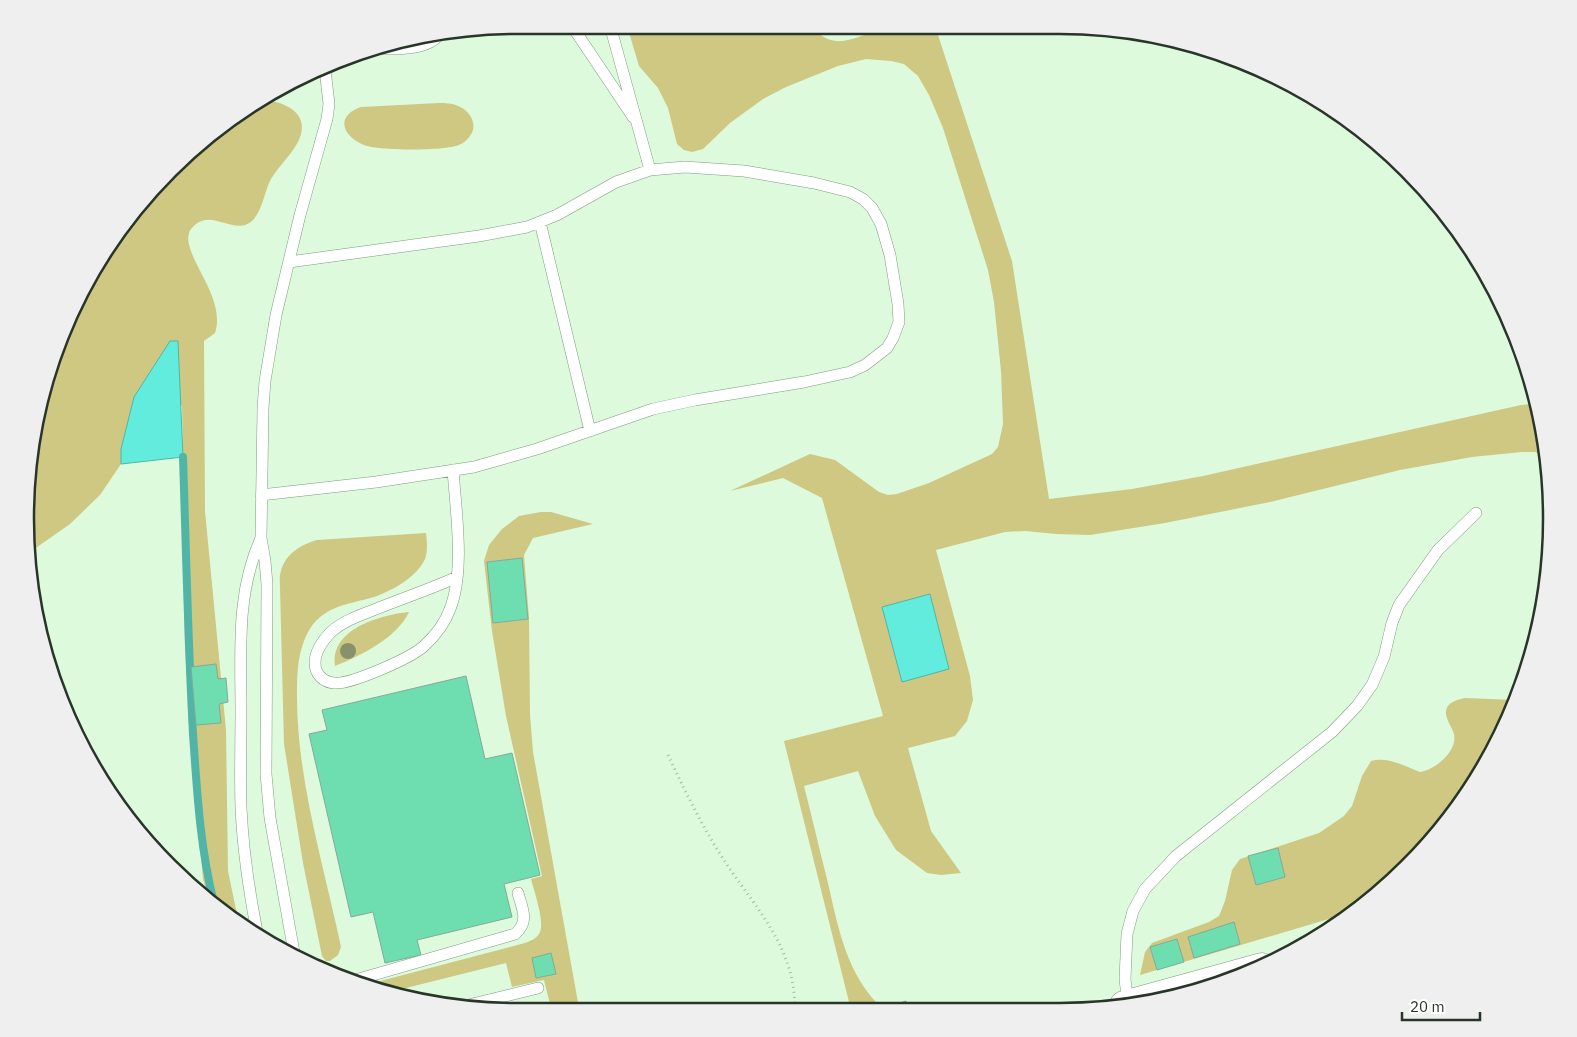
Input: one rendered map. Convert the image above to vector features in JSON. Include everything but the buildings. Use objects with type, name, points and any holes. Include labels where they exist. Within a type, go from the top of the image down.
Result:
[{"type":"lane","points":[[577,34],[638,126]]},
{"type":"lane","points":[[612,34],[650,170]]},
{"type":"lane","points":[[405,47],[429,42]]},
{"type":"lane","points":[[293,947],[270,818],[266,774],[267,584],[261,538],[265,381],[276,315],[327,120],[329,104],[326,74]]},
{"type":"lane","points":[[261,495],[376,482],[474,467],[537,449],[653,409],[850,372],[865,365],[887,348],[899,322],[890,256],[881,224],[872,208],[863,199],[850,192],[814,183],[744,171],[685,167],[650,170],[616,182],[557,215],[527,227],[479,236],[289,262]]},
{"type":"lane","points":[[540,222],[590,431]]},
{"type":"lane","points":[[453,470],[458,577],[450,610],[438,630],[424,647],[409,657],[385,668],[342,682],[333,683],[324,680],[318,675],[315,668],[318,650],[333,630],[350,620],[458,577]]},
{"type":"lane","points":[[1127,998],[1125,979],[1127,934],[1133,911],[1145,889],[1176,856],[1332,732],[1357,706],[1372,685],[1384,658],[1392,623],[1399,605],[1438,550],[1476,513]]},
{"type":"lane","points":[[255,926],[246,863],[241,806],[241,634],[243,598],[248,572],[261,538]]},
{"type":"lane","points":[[363,978],[514,934],[524,923],[518,893]]},
{"type":"lane","points":[[482,1002],[538,988]]},
{"type":"path","points":[[668,755],[696,813],[719,852],[736,880],[778,939],[786,958],[793,985],[794,1003]]},
{"type":"shaded area","points":[[629,34],[819,34],[831,40],[839,41],[866,34],[938,34],[1012,261],[1049,499],[1132,489],[1203,476],[1529,404],[1539,454],[1522,452],[1472,457],[1400,470],[1270,502],[1165,523],[1090,535],[1025,531],[1005,532],[936,550],[970,676],[973,700],[967,721],[955,736],[908,748],[931,831],[961,873],[941,875],[927,873],[896,850],[875,816],[858,771],[804,786],[845,949],[861,982],[877,1003],[849,1003],[784,741],[883,716],[822,498],[783,478],[730,491],[810,454],[835,460],[879,492],[888,495],[897,494],[929,483],[992,454],[998,447],[1003,424],[1001,371],[994,302],[988,270],[943,128],[929,95],[918,76],[904,64],[866,59],[838,66],[786,87],[763,99],[730,123],[703,149],[692,152],[684,150],[677,144],[668,108],[658,88],[639,66]]},
{"type":"shaded area","points":[[272,101],[288,107],[299,117],[302,124],[298,142],[271,179],[259,211],[253,220],[239,226],[210,220],[203,221],[196,224],[189,233],[192,253],[215,305],[217,319],[215,333],[204,341],[205,511],[226,730],[228,871],[237,913],[206,889],[203,879],[185,650],[181,457],[183,456],[182,405],[121,449],[121,464],[100,495],[70,524],[35,549],[35,487],[43,424],[59,363],[84,304],[115,249],[154,199],[176,176],[199,154],[249,115]]},
{"type":"shaded area","points":[[439,103],[458,106],[472,118],[473,131],[468,139],[459,145],[426,149],[372,147],[356,141],[344,126],[347,115],[361,107]]},
{"type":"shaded area","points":[[551,512],[593,524],[533,538],[524,555],[529,618],[530,715],[533,752],[578,1003],[550,1003],[544,980],[512,987],[506,963],[402,989],[376,982],[525,943],[533,940],[541,929],[537,899],[531,879],[542,876],[506,716],[492,631],[484,561],[489,545],[502,529],[519,516]]},
{"type":"shaded area","points":[[426,533],[425,559],[410,578],[389,591],[338,607],[324,614],[310,629],[300,655],[297,697],[301,760],[306,791],[341,947],[338,955],[330,961],[326,961],[322,956],[303,863],[284,744],[280,573],[290,555],[300,547],[317,540]]},
{"type":"shaded area","points":[[409,612],[396,630],[387,638],[355,657],[335,666],[336,653],[340,642],[349,633],[359,626],[384,616]]},
{"type":"shaded area","points":[[1465,698],[1508,700],[1493,733],[1462,788],[1423,838],[1378,883],[1334,917],[1140,975],[1145,952],[1152,943],[1209,922],[1219,916],[1225,901],[1232,870],[1240,859],[1319,833],[1344,816],[1352,806],[1362,776],[1371,761],[1390,761],[1420,772],[1432,768],[1444,759],[1449,753],[1454,740],[1454,734],[1446,711],[1448,705]]},
{"type":"water","points":[[170,341],[178,341],[183,457],[121,464],[121,449],[134,397]]},
{"type":"water","points":[[930,594],[949,669],[902,682],[882,607]]},
{"type":"waterway","points":[[183,457],[194,755],[202,840],[212,894]]}]
